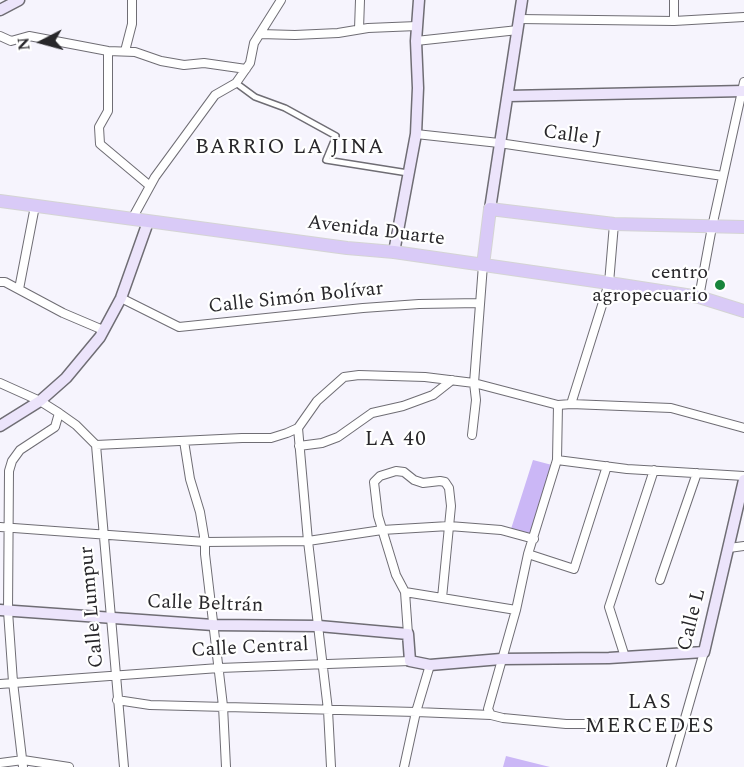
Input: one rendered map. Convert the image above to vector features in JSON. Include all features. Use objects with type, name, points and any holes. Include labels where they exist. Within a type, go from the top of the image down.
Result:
[{"type":"main road","points":[[0,10],[19,0]]},
{"type":"main road","points":[[394,252],[416,134],[418,88],[416,41],[419,0]]},
{"type":"main road","points":[[483,265],[522,0]]},
{"type":"main road","points":[[508,96],[743,88]]},
{"type":"main road","name":"Avenida Duarte","points":[[0,201],[347,248],[394,252],[609,283],[699,297],[744,311]]},
{"type":"main road","points":[[490,209],[614,224],[744,227]]},
{"type":"main road","points":[[0,426],[40,401],[86,356],[104,330],[121,298],[148,222]]},
{"type":"main road","name":"Calle L","points":[[704,652],[744,478]]},
{"type":"main road","name":"Calle Beltrán","points":[[4,611],[213,625],[319,626],[408,634]]},
{"type":"main road","points":[[408,634],[410,660]]},
{"type":"main road","name":"Calle Central","points":[[410,660],[430,665],[501,659],[625,657],[704,652]]},
{"type":"street","points":[[125,51],[132,24],[132,0]]},
{"type":"street","points":[[132,219],[150,186],[215,95],[236,83],[246,69],[250,63],[255,43],[281,0]]},
{"type":"street","points":[[359,29],[360,0]]},
{"type":"street","points":[[674,0],[674,21]]},
{"type":"street","points":[[416,41],[518,25],[744,17]]},
{"type":"street","points":[[260,34],[338,33],[359,29],[417,26]]},
{"type":"street","points":[[0,36],[10,40],[29,36],[108,51],[135,52],[161,61],[184,65],[204,63],[246,69]]},
{"type":"street","points":[[108,51],[108,111],[99,128],[100,144],[150,186]]},
{"type":"street","points":[[236,83],[255,97],[285,108],[336,136],[326,160],[408,173]]},
{"type":"street","points":[[699,297],[743,88]]},
{"type":"street","name":"Calle J","points":[[416,134],[723,176]]},
{"type":"street","points":[[19,289],[35,206]]},
{"type":"street","points":[[571,404],[609,283],[614,224]]},
{"type":"street","points":[[472,435],[483,265]]},
{"type":"street","points":[[0,282],[5,282],[63,313],[104,330]]},
{"type":"street","name":"Calle Simón Bolívar","points":[[121,298],[179,327],[374,307],[480,303]]},
{"type":"street","points":[[0,383],[40,401],[59,413],[76,425],[96,445],[271,438],[287,434],[298,428],[317,400],[344,377],[359,375],[424,377],[474,383],[558,405],[671,408],[744,428]]},
{"type":"street","points":[[299,446],[322,443],[338,437],[372,413],[426,398],[452,380]]},
{"type":"street","points":[[491,715],[489,705],[516,610],[528,554],[557,460],[558,405]]},
{"type":"street","points":[[23,764],[4,611],[4,527],[9,471],[12,461],[20,450],[55,427],[59,413]]},
{"type":"street","points":[[298,428],[308,541],[328,710],[331,767]]},
{"type":"street","points":[[184,441],[190,479],[200,512],[205,542],[223,706],[226,767]]},
{"type":"street","name":"Calle Lumpur","points":[[96,445],[124,767]]},
{"type":"street","points":[[557,460],[744,478]]},
{"type":"street","points":[[528,554],[574,569],[607,466]]},
{"type":"street","points":[[408,634],[405,592],[396,575],[378,516],[374,482],[380,476],[396,471],[404,472],[414,480],[423,483],[445,482],[450,495],[442,598]]},
{"type":"street","points":[[625,657],[609,607],[654,471]]},
{"type":"street","points":[[660,580],[697,473]]},
{"type":"street","points":[[4,527],[205,542],[308,541],[382,530],[449,526],[501,530],[534,539]]},
{"type":"street","points":[[729,548],[744,546]]},
{"type":"street","points":[[405,592],[516,610]]},
{"type":"street","name":"Calle L","points":[[671,767],[704,652]]},
{"type":"street","name":"Calle Central","points":[[0,684],[219,668],[410,660]]},
{"type":"street","points":[[404,767],[416,712],[430,665]]},
{"type":"street","points":[[117,700],[150,705],[491,715],[566,724],[591,724]]},
{"type":"street","points":[[0,763],[69,767]]},
{"type":"shaded area","points":[[533,460],[552,465],[530,534],[511,529]]},
{"type":"shaded area","points":[[506,756],[550,767],[503,767]]},
{"type":"place","name":"centro agropecuario","points":[[720,285]]},
{"type":"district","name":"BARRIO LA JINA","points":[[290,149]]},
{"type":"district","name":"LA 40","points":[[396,441]]},
{"type":"district","name":"LAS MERCEDES","points":[[650,716]]}]
